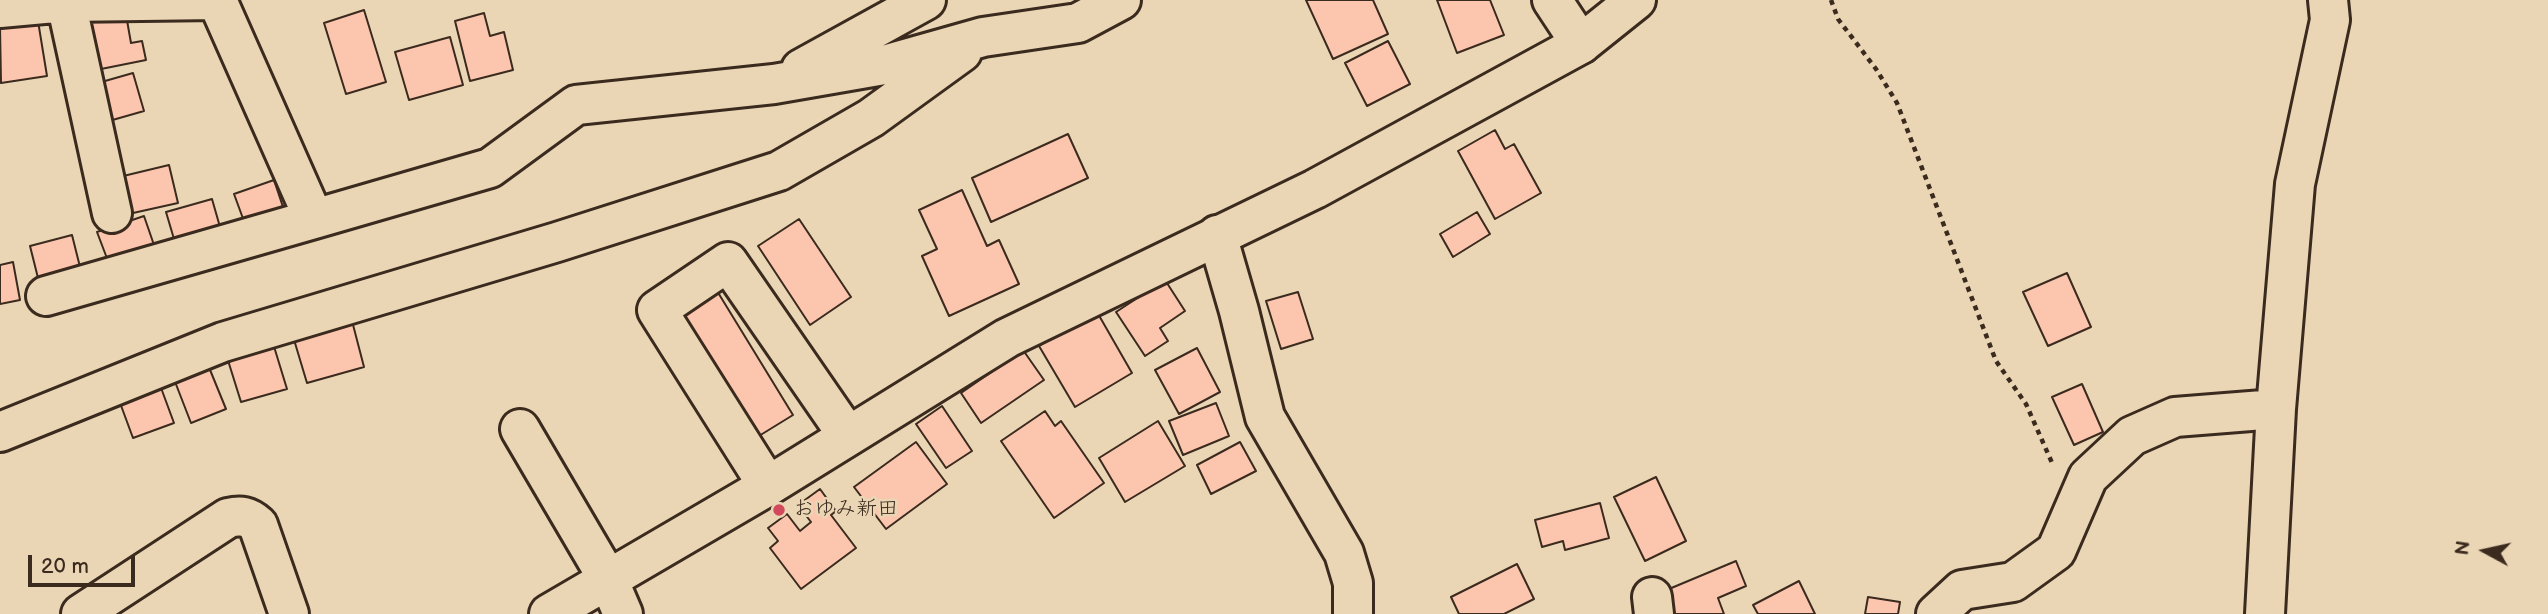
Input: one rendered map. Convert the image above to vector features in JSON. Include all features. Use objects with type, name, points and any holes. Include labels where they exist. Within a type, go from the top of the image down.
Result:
[{"type":"street","points":[[0,8],[66,2],[217,0],[314,219]]},
{"type":"street","points":[[774,84],[926,0]]},
{"type":"street","points":[[46,296],[490,168],[576,105],[774,84],[884,65],[983,37],[1078,23],[1121,0]]},
{"type":"street","points":[[1552,0],[1581,44]]},
{"type":"street","points":[[549,614],[768,486],[1007,338],[1315,189],[1581,44],[1636,0]]},
{"type":"street","points":[[2265,614],[2276,409],[2295,184],[2330,20],[2328,0]]},
{"type":"street","points":[[66,2],[112,213]]},
{"type":"street","points":[[0,432],[223,342],[557,242],[779,171],[871,118],[983,37]]},
{"type":"street","points":[[1217,235],[1265,417],[1344,553],[1353,583],[1353,614]]},
{"type":"street","points":[[768,486],[657,310],[728,262],[848,436]]},
{"type":"street","points":[[1936,614],[1962,590],[2014,582],[2056,551],[2088,477],[2132,436],[2175,417],[2276,409]]},
{"type":"street","points":[[520,429],[608,579],[624,614]]},
{"type":"street","points":[[82,614],[228,518],[239,515],[249,517],[258,525],[289,614]]},
{"type":"path","points":[[1831,0],[1838,19],[1876,69],[1897,103],[1996,361],[2026,404],[2075,506]]},
{"type":"building","points":[[1306,0],[1373,0],[1388,34],[1333,59]]},
{"type":"building","points":[[1437,0],[1490,0],[1504,35],[1457,53]]},
{"type":"building","points":[[125,9],[131,43],[142,41],[146,60],[96,70],[85,16]]},
{"type":"building","points":[[364,10],[386,82],[346,94],[324,23]]},
{"type":"building","points":[[484,13],[490,36],[504,32],[513,70],[470,81],[455,21]]},
{"type":"building","points":[[38,21],[47,76],[1,83],[0,26]]},
{"type":"building","points":[[450,37],[463,85],[409,100],[395,52]]},
{"type":"building","points":[[1388,41],[1410,84],[1367,106],[1345,63]]},
{"type":"building","points":[[133,73],[144,111],[109,121],[98,83]]},
{"type":"building","points":[[1495,130],[1505,149],[1514,144],[1541,193],[1495,219],[1458,151]]},
{"type":"building","points":[[1068,134],[1088,178],[991,222],[972,178]]},
{"type":"building","points":[[169,165],[178,203],[124,215],[115,178]]},
{"type":"building","points":[[274,180],[284,210],[245,224],[234,194]]},
{"type":"building","points":[[962,190],[987,246],[999,240],[1019,284],[949,316],[922,256],[937,249],[919,210]]},
{"type":"building","points":[[212,199],[220,227],[174,239],[166,212]]},
{"type":"building","points":[[1477,212],[1490,234],[1453,257],[1440,234]]},
{"type":"building","points":[[144,216],[154,245],[108,261],[97,232]]},
{"type":"building","points":[[799,219],[851,297],[810,325],[758,246]]},
{"type":"building","points":[[72,235],[82,275],[40,286],[30,246]]},
{"type":"building","points":[[13,262],[20,300],[0,304],[0,265]]},
{"type":"building","points":[[2067,273],[2091,327],[2048,346],[2023,292]]},
{"type":"building","points":[[1165,280],[1185,311],[1160,328],[1168,341],[1145,356],[1116,312]]},
{"type":"building","points":[[714,286],[793,415],[754,439],[675,310]]},
{"type":"building","points":[[1298,292],[1313,339],[1281,349],[1266,301]]},
{"type":"building","points":[[1097,312],[1132,373],[1075,407],[1039,346]]},
{"type":"building","points":[[351,317],[364,367],[307,383],[292,333]]},
{"type":"building","points":[[272,340],[287,389],[241,402],[226,354]]},
{"type":"building","points":[[1197,348],[1220,392],[1179,414],[1155,370]]},
{"type":"building","points":[[1023,350],[1044,380],[981,423],[961,393]]},
{"type":"building","points":[[206,360],[226,409],[191,423],[172,374]]},
{"type":"building","points":[[157,377],[174,423],[133,438],[116,392]]},
{"type":"building","points":[[2082,384],[2103,432],[2074,445],[2052,397]]},
{"type":"building","points":[[1216,403],[1229,436],[1183,455],[1169,421]]},
{"type":"building","points":[[942,406],[972,451],[946,468],[916,424]]},
{"type":"building","points":[[1045,411],[1055,426],[1061,421],[1104,483],[1054,518],[1001,441]]},
{"type":"building","points":[[1158,421],[1185,466],[1125,502],[1099,458]]},
{"type":"building","points":[[916,442],[947,484],[886,529],[854,487]]},
{"type":"building","points":[[1240,442],[1256,471],[1211,494],[1197,465]]},
{"type":"building","points":[[1656,477],[1686,541],[1645,561],[1614,497]]},
{"type":"building","points":[[820,489],[836,511],[831,515],[856,548],[801,589],[770,548],[778,541],[768,528],[787,514],[800,531],[811,522],[798,505]]},
{"type":"building","points":[[1600,503],[1609,538],[1565,550],[1563,541],[1542,547],[1535,520]]},
{"type":"building","points":[[1736,561],[1746,586],[1718,598],[1724,614],[1666,614],[1657,594]]},
{"type":"building","points":[[1517,564],[1534,599],[1504,614],[1459,614],[1451,597]]},
{"type":"building","points":[[1799,581],[1815,614],[1758,614],[1753,605]]},
{"type":"building","points":[[1868,597],[1900,602],[1898,614],[1865,614]]},
{"type":"place","name":"おゆみ新田","points":[[779,510]]}]
